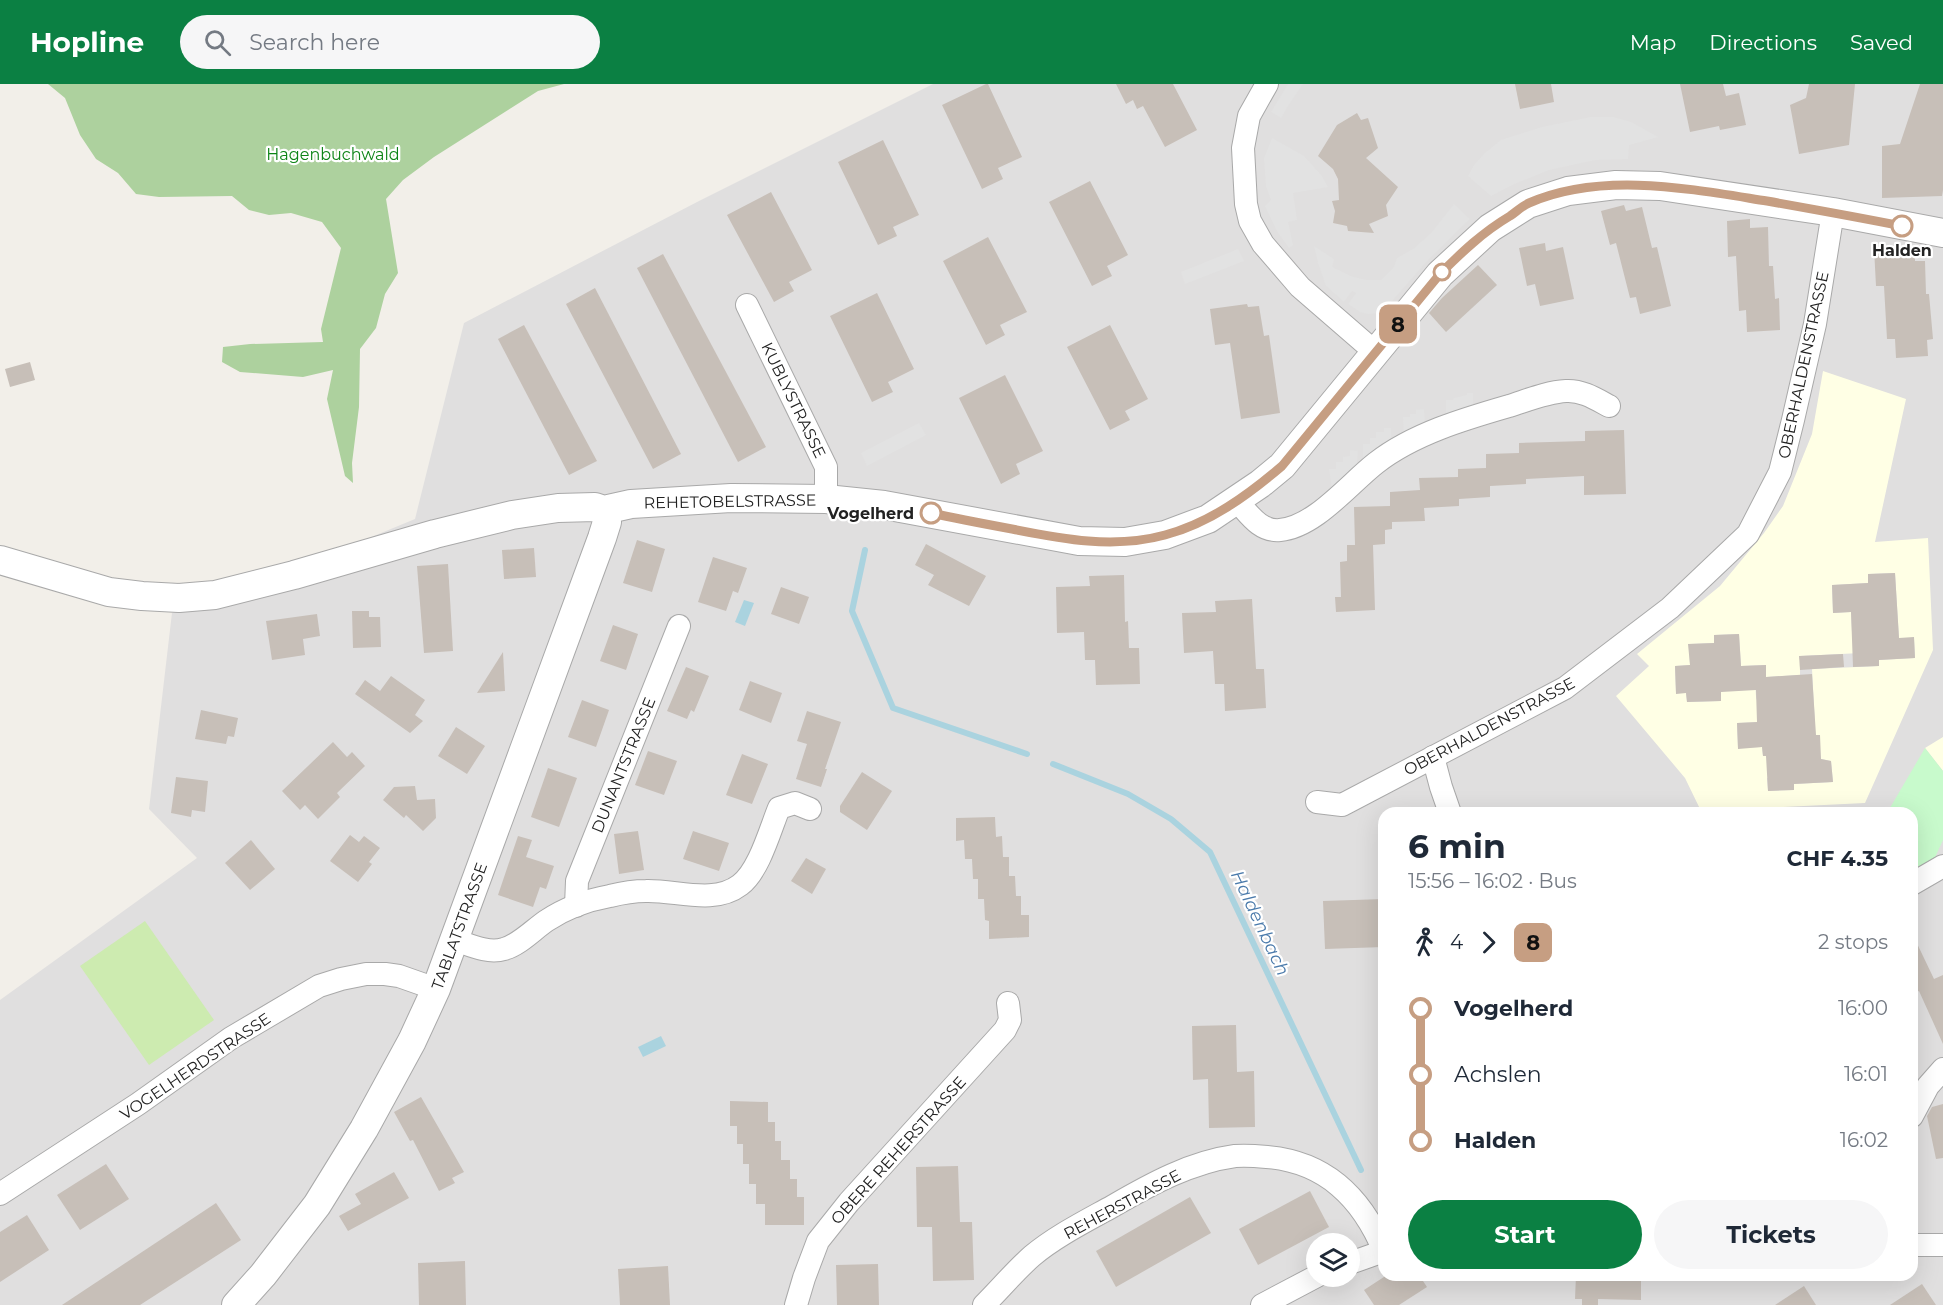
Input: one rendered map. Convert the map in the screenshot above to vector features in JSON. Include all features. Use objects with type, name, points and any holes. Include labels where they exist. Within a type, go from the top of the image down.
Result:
[{"type":"street","points":[[1267,84],[1249,116],[1243,148],[1246,204],[1250,221],[1263,244],[1300,286],[1375,352]]},
{"type":"street","name":"REHETOBELSTRASSE","points":[[0,560],[110,592],[179,598],[215,595],[294,576],[485,521],[561,508],[595,507],[604,510],[631,504],[731,498],[826,499],[884,505],[1079,541],[1125,542],[1165,535],[1208,519],[1237,501],[1282,466],[1440,274],[1490,228],[1528,204],[1568,191],[1616,185],[1662,186],[1833,212],[1943,233]]},
{"type":"street","name":"OBERHALDENSTRASSE","points":[[1317,802],[1342,805],[1565,688],[1670,608],[1748,534],[1780,472],[1794,420],[1815,324],[1833,212]]},
{"type":"street","name":"KUBLYSTRASSE","points":[[747,305],[826,467],[826,499]]},
{"type":"street","points":[[1237,501],[1260,526],[1279,531],[1299,525],[1324,508],[1377,462],[1404,445],[1479,414],[1539,396],[1568,391],[1589,395],[1609,406]]},
{"type":"street","name":"TABLATSTRASSE","points":[[236,1305],[317,1204],[369,1119],[412,1041],[455,940],[603,534],[607,522],[604,510]]},
{"type":"street","name":"DUNANTSTRASSE","points":[[576,906],[577,881],[679,626]]},
{"type":"street","points":[[1433,757],[1448,807]]},
{"type":"street","points":[[455,940],[491,950],[504,949],[518,942],[549,919],[576,906],[625,893],[664,892],[709,896],[728,892],[742,884],[754,870],[779,808],[795,803],[810,809]]},
{"type":"street","points":[[1918,881],[1943,866]]},
{"type":"street","name":"VOGELHERDSTRASSE","points":[[0,1194],[138,1104],[231,1038],[319,986],[366,974],[385,974],[399,976],[436,989]]},
{"type":"street","name":"OBERE REHERSTRASSE","points":[[796,1305],[818,1241],[849,1202],[1005,1030],[1010,1020],[1008,1003]]},
{"type":"street","points":[[1918,1105],[1929,1086],[1943,1069]]},
{"type":"street","name":"REHERSTRASSE","points":[[984,1305],[1033,1256],[1074,1228],[1159,1181],[1197,1166],[1237,1156],[1277,1158],[1321,1171],[1359,1206],[1378,1239]]},
{"type":"street","points":[[1918,1245],[1943,1245]]},
{"type":"street","points":[[1360,1259],[1378,1253]]},
{"type":"street","points":[[1262,1305],[1306,1282]]},
{"type":"shaded area","points":[[933,84],[1943,84],[1943,1305],[0,1305],[0,1000],[197,858],[149,809],[172,613],[253,586],[415,519],[464,323],[699,201]]},
{"type":"shaded area","points":[[1288,84],[1303,84],[1281,118],[1271,112]]},
{"type":"shaded area","points":[[1591,117],[1613,117],[1631,122],[1658,137],[1629,145],[1628,159],[1595,160],[1549,170],[1491,196],[1468,176],[1485,153],[1501,140],[1542,127]]},
{"type":"shaded area","points":[[1272,138],[1304,156],[1321,175],[1328,187],[1293,193],[1297,220],[1288,222],[1293,245],[1289,248],[1277,231],[1265,206],[1271,200],[1266,186],[1264,158]]},
{"type":"shaded area","points":[[1454,204],[1470,219],[1428,260],[1387,307],[1378,313],[1360,312],[1348,304],[1356,293],[1352,291],[1344,302],[1326,286],[1314,246],[1334,259],[1332,267],[1353,277],[1381,280],[1394,267],[1397,258],[1413,249],[1431,233]]},
{"type":"shaded area","points":[[1238,249],[1244,261],[1185,284],[1181,272]]},
{"type":"shaded area","points":[[1823,371],[1906,399],[1875,542],[1928,538],[1933,650],[1865,803],[1783,807],[1699,807],[1685,778],[1616,696],[1649,666],[1637,654],[1720,586],[1783,506],[1812,434]],"holes":[[[1895,573],[1899,638],[1914,638],[1915,658],[1879,660],[1879,666],[1812,669],[1815,725],[1805,736],[1821,759],[1831,761],[1833,782],[1794,784],[1794,790],[1768,791],[1767,778],[1774,777],[1773,756],[1763,756],[1762,747],[1738,748],[1737,723],[1763,722],[1756,697],[1755,678],[1721,692],[1721,701],[1687,702],[1686,693],[1676,693],[1675,666],[1690,665],[1689,644],[1714,643],[1714,635],[1739,634],[1741,666],[1765,665],[1766,677],[1800,675],[1800,656],[1861,653],[1860,632],[1852,632],[1851,612],[1833,613],[1832,585],[1868,583],[1868,574]]]},
{"type":"shaded area","points":[[1467,393],[1473,393],[1473,409],[1446,418],[1446,400],[1453,400]]},
{"type":"shaded area","points":[[1424,409],[1425,426],[1404,436],[1403,417],[1410,417],[1410,414],[1416,414],[1416,410]]},
{"type":"shaded area","points":[[919,423],[926,435],[867,466],[861,453]]},
{"type":"shaded area","points":[[1384,428],[1391,428],[1391,443],[1363,461],[1363,444],[1370,444],[1370,438],[1376,438],[1376,432],[1384,432]]},
{"type":"shaded area","points":[[1350,450],[1358,451],[1357,466],[1332,490],[1329,469],[1336,469],[1336,462],[1343,462],[1343,457],[1350,456]]},
{"type":"shaded area","points":[[1943,737],[1943,771],[1925,748]]},
{"type":"green space","name":"Hagenbuchwald","points":[[48,84],[564,84],[538,91],[434,157],[403,180],[386,199],[398,273],[385,294],[376,328],[360,349],[359,407],[352,463],[353,483],[345,476],[327,399],[333,370],[303,377],[240,372],[222,362],[223,347],[323,342],[321,329],[341,248],[322,222],[291,213],[269,215],[249,210],[232,196],[159,197],[136,194],[118,173],[96,159],[80,135],[65,98]]},
{"type":"green space","points":[[1925,748],[1943,771],[1943,840],[1932,864],[1918,871],[1918,807],[1891,807]]},
{"type":"green space","points":[[145,921],[214,1020],[149,1065],[80,966]]},
{"type":"water","points":[[744,600],[754,603],[745,626],[735,622]]},
{"type":"water","points":[[661,1036],[666,1046],[643,1057],[638,1047]]},
{"type":"building","points":[[986,84],[1022,157],[998,168],[1003,179],[982,189],[942,105]]},
{"type":"building","points":[[1116,84],[1173,84],[1197,130],[1165,147],[1143,106],[1137,109],[1133,100],[1126,104]]},
{"type":"building","points":[[1515,84],[1551,84],[1554,102],[1520,109]]},
{"type":"building","points":[[1680,84],[1723,84],[1726,96],[1739,93],[1746,125],[1720,130],[1719,126],[1690,132]]},
{"type":"building","points":[[1809,84],[1855,84],[1849,145],[1799,154],[1790,105],[1806,98]]},
{"type":"building","points":[[1920,84],[1943,84],[1942,196],[1882,198],[1882,146],[1900,144]]},
{"type":"building","points":[[1357,113],[1361,120],[1368,118],[1378,148],[1366,158],[1398,187],[1386,205],[1388,216],[1369,224],[1374,233],[1348,231],[1347,226],[1333,223],[1335,211],[1332,201],[1339,200],[1338,179],[1333,169],[1318,156],[1337,125]]},
{"type":"building","points":[[883,140],[919,215],[893,227],[897,236],[878,245],[838,162]]},
{"type":"building","points":[[1090,181],[1128,255],[1107,266],[1112,276],[1092,286],[1049,202]]},
{"type":"building","points":[[771,192],[812,270],[789,282],[794,291],[774,302],[727,215]]},
{"type":"building","points":[[1624,205],[1626,211],[1642,207],[1652,248],[1657,247],[1671,306],[1640,314],[1636,297],[1630,298],[1616,243],[1610,245],[1601,211]]},
{"type":"building","points":[[1750,219],[1750,228],[1768,227],[1769,266],[1773,266],[1775,299],[1779,298],[1780,330],[1747,332],[1746,310],[1739,311],[1736,256],[1728,257],[1727,221]]},
{"type":"building","points":[[988,237],[1027,312],[1000,325],[1005,335],[986,345],[943,261]]},
{"type":"building","points":[[1545,243],[1546,251],[1563,247],[1574,299],[1540,306],[1535,284],[1527,286],[1519,248]]},
{"type":"building","points":[[1899,247],[1899,255],[1915,254],[1915,261],[1925,261],[1926,294],[1929,294],[1933,339],[1927,340],[1928,356],[1896,358],[1895,339],[1887,339],[1884,286],[1876,286],[1874,248]]},
{"type":"building","points":[[663,254],[766,447],[738,462],[637,268]]},
{"type":"building","points":[[1478,265],[1497,285],[1446,332],[1429,313]]},
{"type":"building","points":[[595,288],[681,454],[653,469],[566,304]]},
{"type":"building","points":[[877,293],[914,369],[888,382],[893,392],[872,402],[830,316]]},
{"type":"building","points":[[1247,304],[1248,307],[1259,306],[1264,336],[1269,335],[1280,413],[1241,419],[1230,343],[1215,345],[1210,309]]},
{"type":"building","points":[[524,325],[597,461],[569,475],[498,339]]},
{"type":"building","points":[[1110,325],[1148,399],[1125,411],[1130,420],[1110,430],[1067,347]]},
{"type":"building","points":[[30,362],[35,380],[10,387],[5,369]]},
{"type":"building","points":[[1005,375],[1043,451],[1016,464],[1020,474],[1001,484],[959,398]]},
{"type":"building","points":[[1624,430],[1626,494],[1584,495],[1584,476],[1526,479],[1526,484],[1490,486],[1490,497],[1459,499],[1459,506],[1424,508],[1425,521],[1392,522],[1392,529],[1385,530],[1385,544],[1373,545],[1375,610],[1336,612],[1335,597],[1341,597],[1340,562],[1347,561],[1347,545],[1355,545],[1354,507],[1390,506],[1390,492],[1420,490],[1419,478],[1458,477],[1458,469],[1486,468],[1486,454],[1519,453],[1519,443],[1585,441],[1585,431]]},
{"type":"building","points":[[637,540],[665,549],[652,592],[623,583]]},
{"type":"building","points":[[926,544],[986,576],[969,606],[928,585],[934,575],[915,565]]},
{"type":"building","points":[[534,548],[536,577],[504,579],[502,550]]},
{"type":"building","points":[[713,557],[747,568],[738,593],[733,591],[726,611],[698,602]]},
{"type":"building","points":[[448,564],[453,651],[424,653],[417,566]]},
{"type":"building","points":[[1895,573],[1899,638],[1914,637],[1915,658],[1879,660],[1879,666],[1853,667],[1851,612],[1833,613],[1832,585],[1868,583],[1868,574]]},
{"type":"building","points":[[1124,575],[1125,622],[1128,621],[1129,648],[1139,648],[1140,684],[1096,685],[1095,660],[1085,660],[1084,632],[1057,633],[1056,587],[1090,586],[1089,576]]},
{"type":"building","points":[[781,587],[809,597],[799,624],[771,614]]},
{"type":"building","points":[[1252,599],[1256,669],[1264,669],[1266,708],[1225,711],[1224,684],[1215,684],[1213,651],[1184,653],[1182,613],[1216,612],[1215,601]]},
{"type":"building","points":[[352,611],[369,611],[369,617],[380,617],[381,647],[353,648]]},
{"type":"building","points":[[317,614],[320,636],[303,639],[305,655],[272,660],[266,621]]},
{"type":"building","points":[[613,625],[638,634],[626,670],[600,661]]},
{"type":"building","points":[[1739,634],[1741,666],[1766,665],[1766,677],[1812,674],[1816,735],[1820,735],[1821,759],[1831,761],[1833,782],[1794,784],[1794,790],[1768,791],[1766,756],[1763,756],[1762,747],[1738,749],[1737,723],[1757,722],[1756,690],[1721,692],[1721,701],[1687,702],[1686,693],[1676,694],[1675,666],[1690,665],[1688,644],[1714,643],[1714,635]]},
{"type":"building","points":[[503,652],[505,691],[477,693]]},
{"type":"building","points":[[1843,654],[1844,667],[1800,670],[1799,656]]},
{"type":"building","points":[[686,667],[709,676],[694,712],[691,710],[687,719],[667,711]]},
{"type":"building","points":[[391,676],[425,700],[415,715],[423,721],[410,733],[355,694],[365,680],[380,691]]},
{"type":"building","points":[[750,681],[782,693],[771,723],[739,710]]},
{"type":"building","points":[[582,700],[609,710],[596,747],[568,737]]},
{"type":"building","points":[[201,710],[238,718],[234,737],[228,736],[226,744],[195,739]]},
{"type":"building","points":[[807,711],[841,722],[821,787],[796,779],[807,744],[797,741]]},
{"type":"building","points":[[456,727],[485,746],[467,774],[438,756]]},
{"type":"building","points":[[333,742],[347,757],[352,752],[365,766],[337,793],[340,797],[318,819],[305,805],[300,810],[282,791]]},
{"type":"building","points":[[648,751],[677,761],[664,795],[635,785]]},
{"type":"building","points":[[742,754],[768,764],[752,804],[726,795]]},
{"type":"building","points":[[548,768],[577,778],[559,827],[531,817]]},
{"type":"building","points":[[862,772],[892,791],[867,830],[840,812],[840,806]]},
{"type":"building","points":[[176,777],[208,781],[205,812],[192,810],[191,817],[171,813]]},
{"type":"building","points":[[415,786],[417,800],[435,799],[436,818],[423,831],[406,815],[404,818],[383,800],[394,787]]},
{"type":"building","points":[[995,817],[996,837],[1002,836],[1003,857],[1009,857],[1009,876],[1015,876],[1016,896],[1021,896],[1021,915],[1029,915],[1029,937],[989,939],[989,921],[985,920],[984,899],[978,899],[978,879],[973,879],[972,859],[965,859],[964,840],[956,841],[956,818]]},
{"type":"building","points":[[638,831],[644,870],[619,874],[614,834]]},
{"type":"building","points":[[693,831],[729,843],[719,871],[683,859]]},
{"type":"building","points":[[350,835],[359,842],[364,836],[380,848],[369,862],[372,864],[358,882],[330,861]]},
{"type":"building","points":[[518,836],[532,840],[526,857],[554,866],[546,889],[540,887],[533,907],[498,895]]},
{"type":"building","points":[[251,840],[275,869],[250,890],[225,863]]},
{"type":"building","points":[[806,858],[826,869],[812,894],[791,881]]},
{"type":"building","points":[[1378,899],[1378,947],[1325,949],[1323,901]]},
{"type":"building","points":[[1918,946],[1934,979],[1943,975],[1943,1044],[1919,991]]},
{"type":"building","points":[[1236,1025],[1237,1072],[1254,1071],[1255,1127],[1209,1128],[1208,1079],[1193,1080],[1192,1026]]},
{"type":"building","points":[[421,1097],[464,1172],[452,1178],[455,1183],[439,1191],[413,1140],[410,1141],[394,1112]]},
{"type":"building","points":[[730,1101],[768,1102],[768,1122],[775,1122],[775,1141],[781,1141],[781,1160],[790,1160],[790,1179],[797,1179],[797,1197],[804,1197],[804,1225],[765,1225],[765,1204],[756,1204],[756,1184],[749,1184],[749,1164],[743,1164],[743,1144],[737,1144],[737,1126],[730,1126]]},
{"type":"building","points":[[1943,1104],[1943,1158],[1936,1159],[1927,1116],[1932,1107]]},
{"type":"building","points":[[106,1164],[129,1199],[80,1230],[57,1195]]},
{"type":"building","points":[[958,1166],[960,1222],[972,1222],[974,1280],[933,1281],[932,1227],[917,1227],[916,1167]]},
{"type":"building","points":[[394,1172],[409,1198],[348,1231],[339,1216],[361,1204],[355,1194]]},
{"type":"building","points":[[1310,1191],[1329,1227],[1318,1233],[1306,1233],[1306,1239],[1258,1265],[1239,1229]]},
{"type":"building","points":[[1190,1197],[1211,1233],[1116,1287],[1096,1251]]},
{"type":"building","points":[[216,1203],[241,1240],[140,1305],[62,1305]]},
{"type":"building","points":[[27,1215],[49,1250],[0,1282],[0,1232]]},
{"type":"building","points":[[465,1261],[466,1305],[419,1305],[418,1263]]},
{"type":"building","points":[[878,1264],[879,1305],[837,1305],[836,1265]]},
{"type":"building","points":[[668,1266],[670,1305],[620,1305],[618,1269]]},
{"type":"building","points":[[1378,1281],[1423,1281],[1427,1287],[1399,1305],[1374,1305],[1364,1290]]},
{"type":"building","points":[[1576,1281],[1641,1281],[1641,1300],[1598,1299],[1598,1305],[1582,1305],[1582,1299],[1575,1299]]},
{"type":"building","points":[[1922,1284],[1936,1305],[1890,1305]]},
{"type":"building","points":[[1804,1286],[1816,1305],[1775,1305]]},
{"type":"waterway","name":"Haldenbach","points":[[865,550],[852,611],[893,708],[1027,754]]},
{"type":"waterway","name":"Haldenbach","points":[[1053,764],[1128,794],[1171,819],[1210,852],[1361,1170]]},
{"type":"bus line","name":"8","points":[[931,513],[1079,541],[1125,542],[1165,535],[1208,519],[1237,501],[1282,466],[1440,274],[1463,251],[1490,228],[1528,204],[1568,191],[1616,185],[1662,186],[1725,194],[1902,226]]},
{"type":"place","name":"Halden","points":[[1902,226]]},
{"type":"place","name":"Vogelherd","points":[[931,513]]}]
